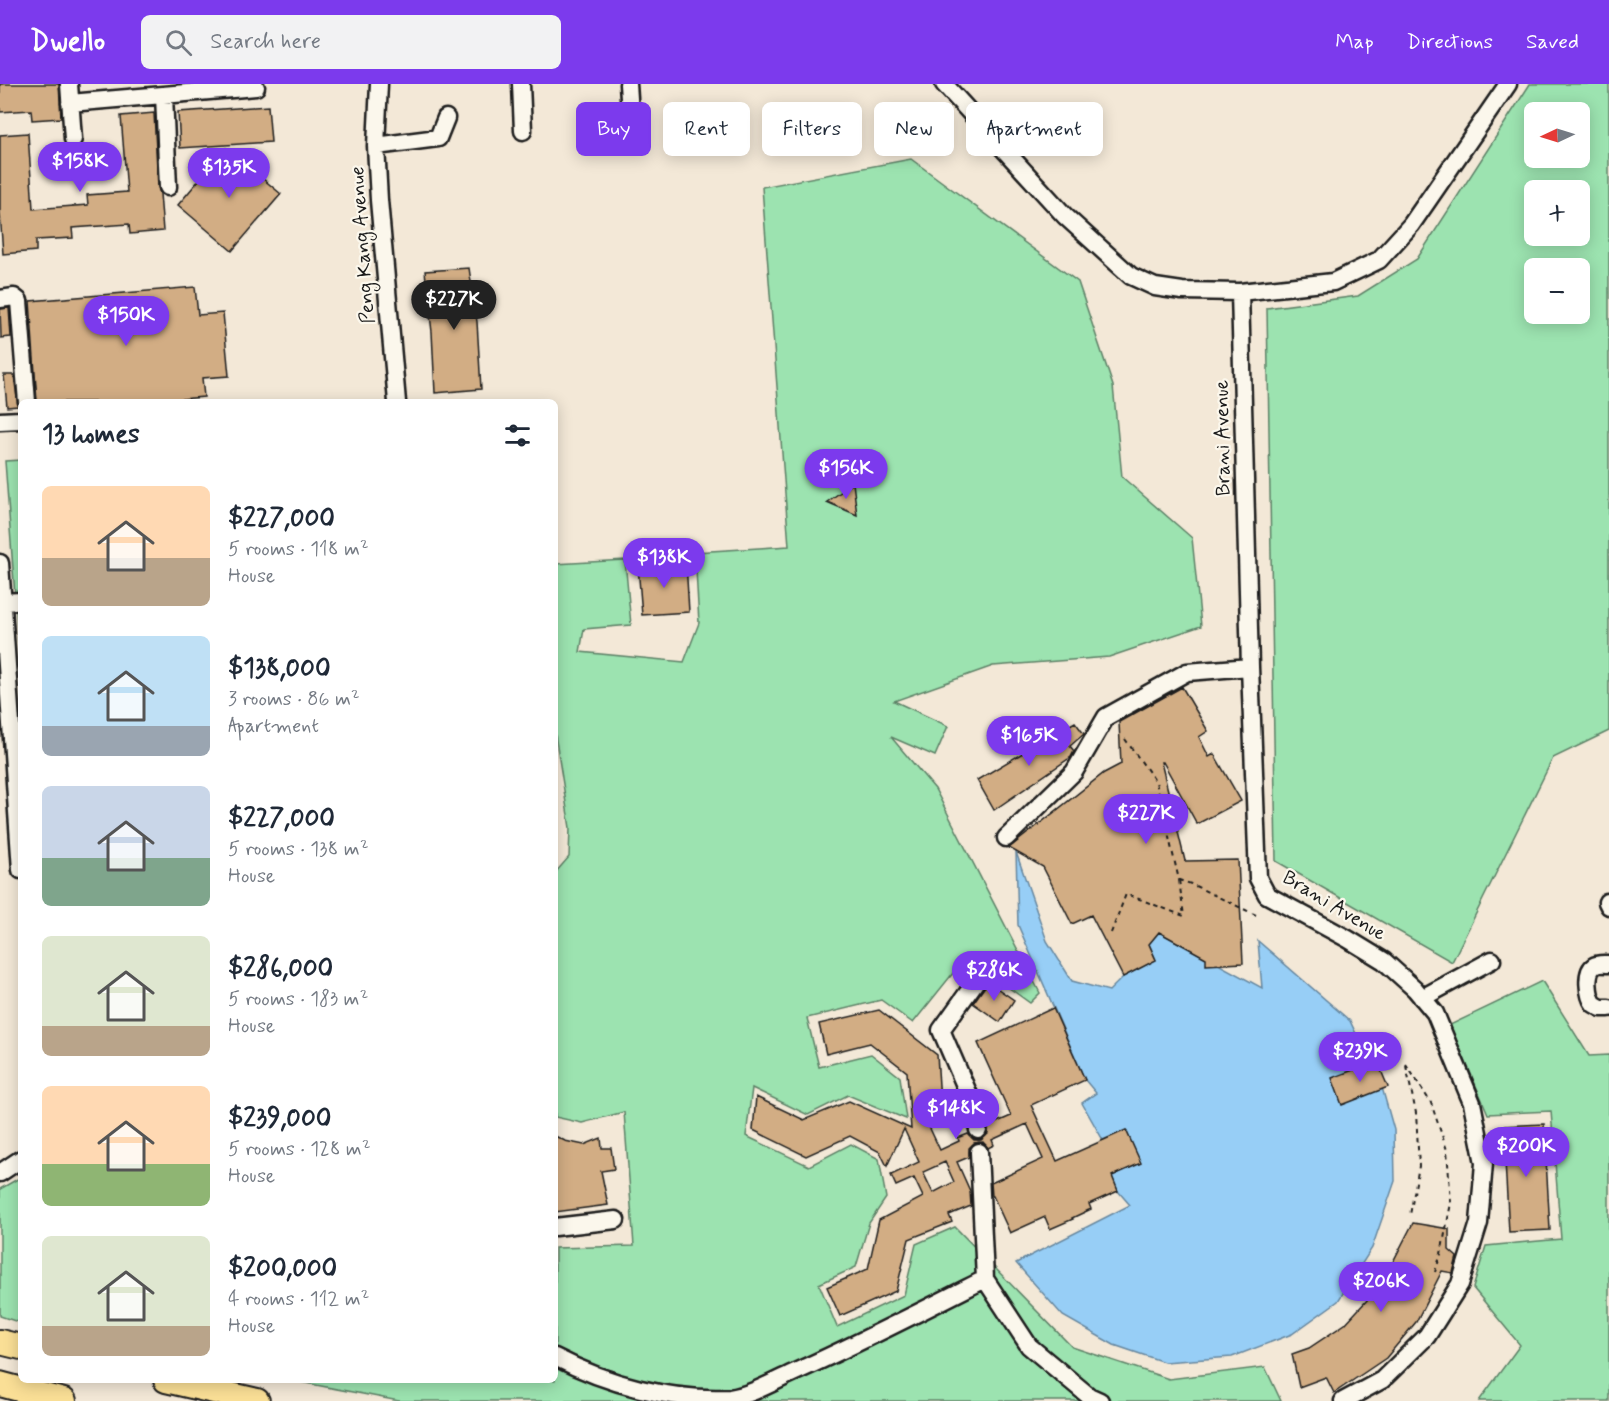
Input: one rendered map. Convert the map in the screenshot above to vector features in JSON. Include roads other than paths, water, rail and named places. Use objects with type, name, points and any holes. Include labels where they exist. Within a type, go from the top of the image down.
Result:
[{"type":"highway","points":[[0,1342],[18,1346]]},
{"type":"highway","points":[[0,1383],[64,1401]]},
{"type":"highway","points":[[179,1383],[257,1401]]},
{"type":"lane","points":[[69,84],[73,139]]},
{"type":"lane","name":"Peng Kang Avenue","points":[[379,84],[376,146],[379,200],[397,399]]},
{"type":"lane","points":[[521,84],[523,131]]},
{"type":"lane","points":[[627,84],[629,102]]},
{"type":"lane","points":[[944,84],[1065,216],[1131,276],[1155,287],[1182,291],[1240,292],[1333,282],[1379,260],[1411,225],[1508,84]]},
{"type":"lane","points":[[70,103],[164,95],[198,88],[256,87]]},
{"type":"lane","points":[[164,95],[168,187]]},
{"type":"lane","points":[[376,146],[438,138],[446,118]]},
{"type":"lane","name":"Brani Avenue","points":[[1240,292],[1258,878],[1267,896],[1384,961],[1415,989],[1435,1013],[1472,1103],[1484,1163],[1479,1223],[1460,1284],[1427,1336],[1382,1380],[1343,1401]]},
{"type":"lane","points":[[0,299],[14,297],[19,301],[27,399]]},
{"type":"lane","points":[[0,421],[18,420]]},
{"type":"lane","points":[[0,563],[18,825]]},
{"type":"lane","points":[[3,602],[18,601]]},
{"type":"lane","points":[[1006,838],[1074,772],[1106,717],[1187,672],[1250,667]]},
{"type":"lane","points":[[1422,999],[1492,960]]},
{"type":"lane","points":[[1609,964],[1597,964],[1592,967],[1589,972],[1589,995],[1594,1005],[1609,1008]]},
{"type":"lane","points":[[978,1130],[973,1104],[940,1030],[979,977]]},
{"type":"lane","points":[[979,1152],[985,1279],[1029,1347],[1089,1396],[1100,1401]]},
{"type":"lane","points":[[0,1173],[18,1161]]},
{"type":"lane","points":[[558,1227],[616,1220]]},
{"type":"lane","points":[[558,1358],[612,1382],[656,1393],[690,1399],[731,1398],[809,1366],[985,1279]]},
{"type":"water","points":[[1016,852],[1047,941],[1072,981],[1109,991],[1123,977],[1156,960],[1149,944],[1159,932],[1262,988],[1258,941],[1350,1021],[1383,1091],[1394,1130],[1395,1181],[1372,1248],[1338,1301],[1292,1334],[1232,1357],[1164,1362],[1114,1345],[1063,1316],[1016,1263],[1130,1205],[1118,1191],[1112,1176],[1140,1163],[1126,1130],[1103,1140],[1082,1103],[1096,1093],[1085,1080],[1018,925]]}]
